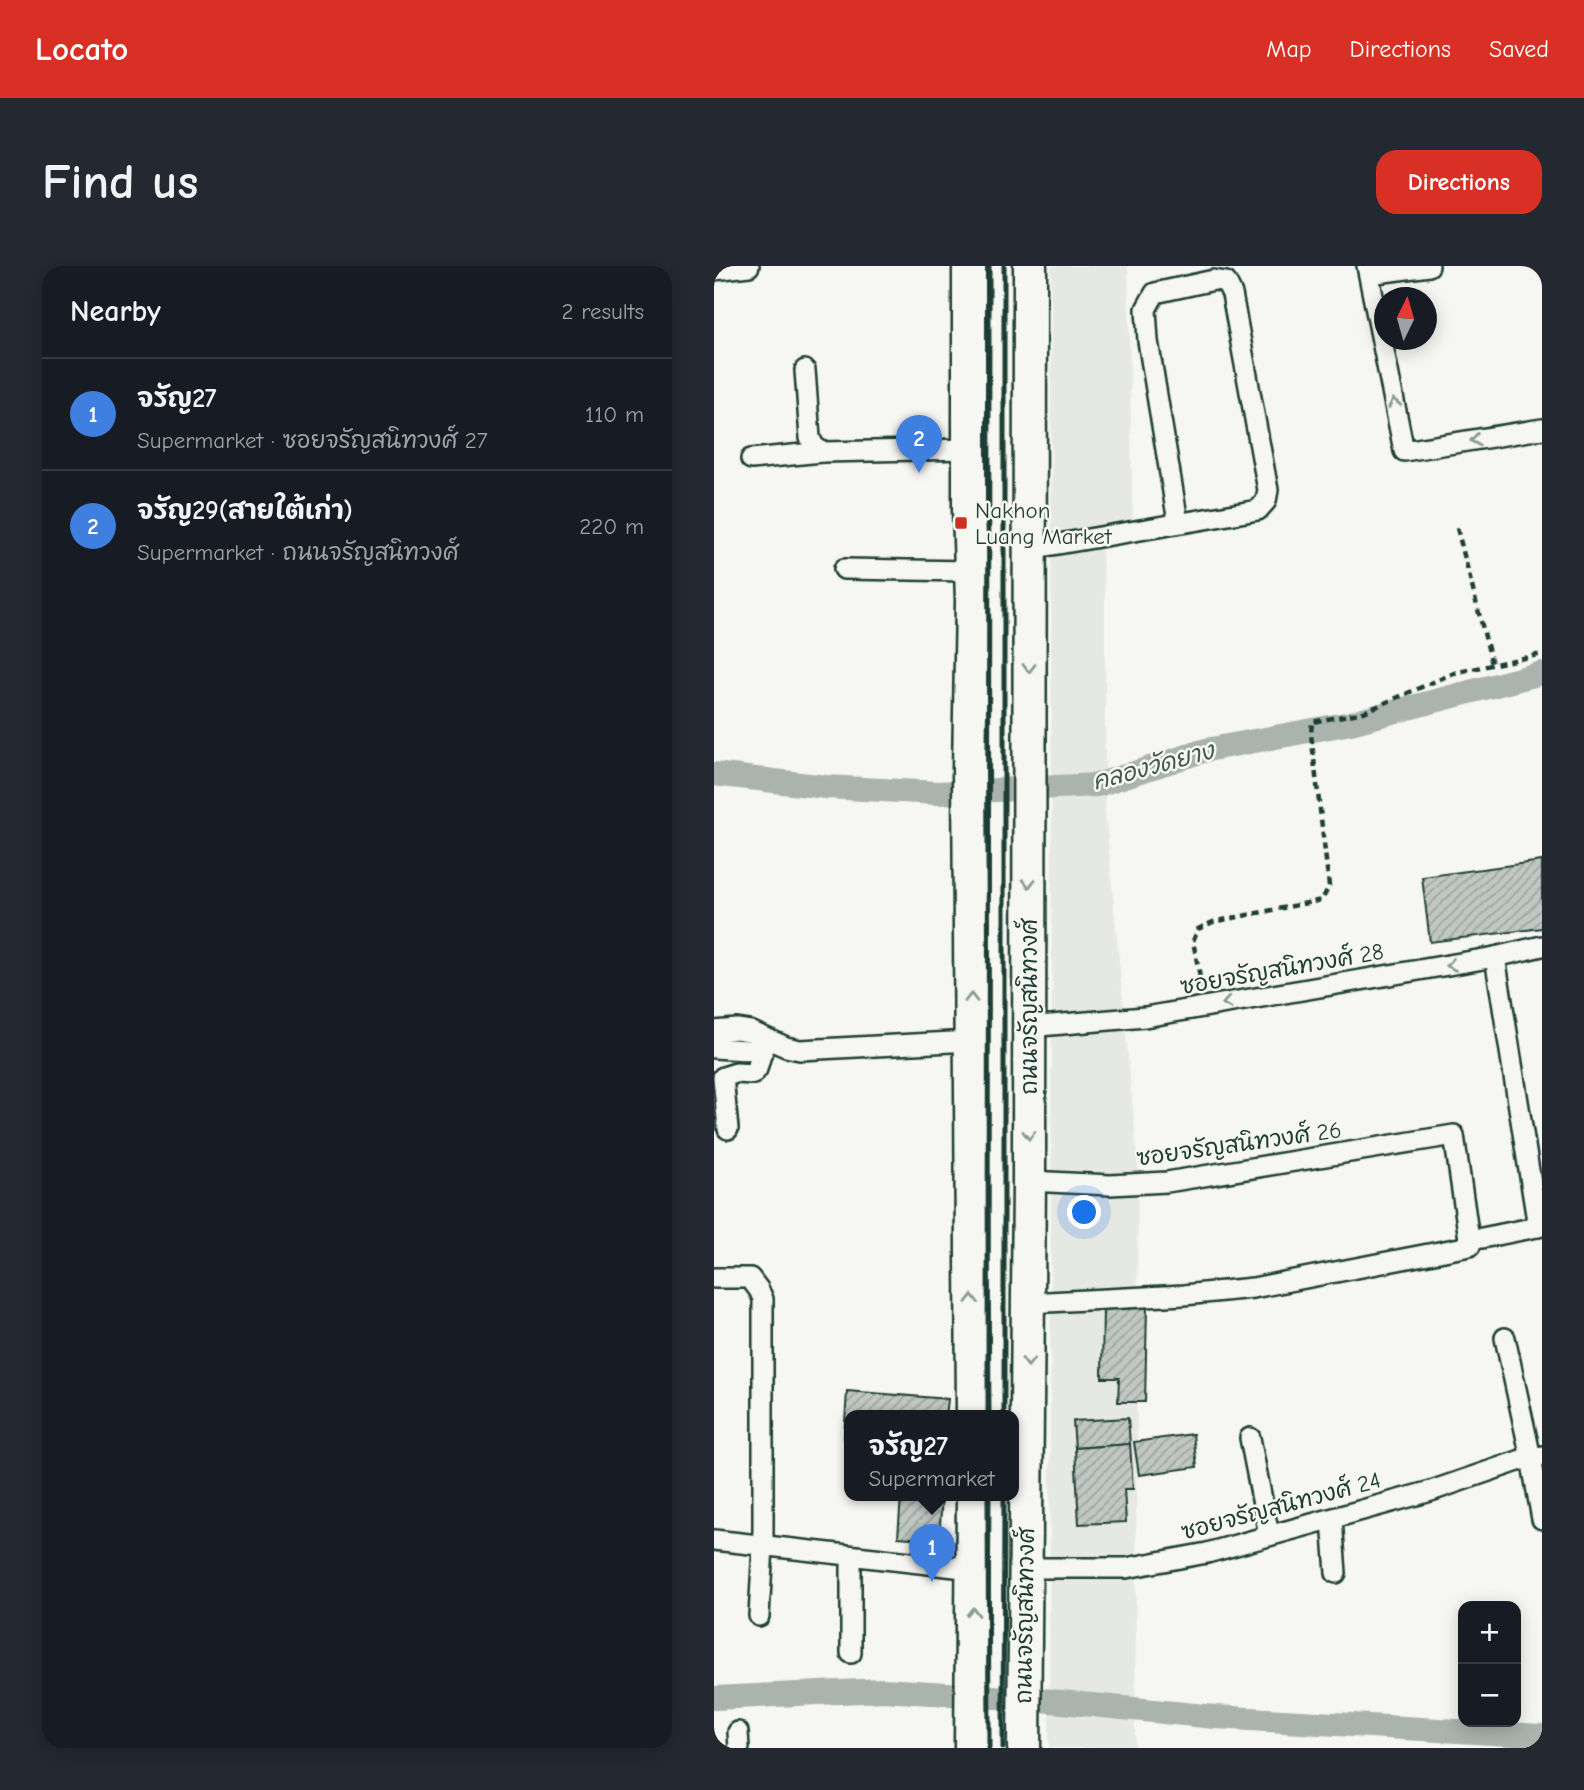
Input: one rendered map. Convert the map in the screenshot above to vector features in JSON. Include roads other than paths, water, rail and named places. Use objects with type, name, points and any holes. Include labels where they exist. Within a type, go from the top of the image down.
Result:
[{"type":"main road","points":[[969,266],[973,1410]]},
{"type":"main road","points":[[986,266],[1017,489],[1029,600]]},
{"type":"main road","points":[[971,586],[980,491],[1012,266]]},
{"type":"main road","name":"ถนนจรัญสนิทวงศ์","points":[[1024,1733],[1029,1181],[1030,266]]},
{"type":"main road","points":[[971,1748],[973,1501]]},
{"type":"street","points":[[714,270],[749,266]]},
{"type":"street","points":[[1429,266],[1368,270],[1404,451],[1542,429]]},
{"type":"street","points":[[1029,549],[1258,510],[1266,501],[1268,490],[1232,294],[1226,282],[1207,281],[1155,293],[1146,309],[1148,341],[1178,522]]},
{"type":"street","points":[[805,370],[810,438],[814,446],[822,452]]},
{"type":"street","points":[[751,459],[822,452],[969,449]]},
{"type":"street","points":[[844,569],[971,586]]},
{"type":"street","name":"ซอยจรัญสนิทวงศ์ 28","points":[[1028,1027],[1144,1017],[1495,957],[1542,946]]},
{"type":"street","points":[[1482,1238],[1540,1226],[1495,957]]},
{"type":"street","points":[[714,1031],[750,1031],[764,1045]]},
{"type":"street","points":[[714,1048],[764,1045],[800,1049],[971,1041]]},
{"type":"street","points":[[728,1129],[723,1077],[736,1073],[753,1074],[764,1045]]},
{"type":"street","name":"ซอยจรัญสนิทวงศ์ 26","points":[[1028,1303],[1194,1295],[1241,1289],[1470,1246],[1454,1135],[1167,1182],[1110,1185],[1029,1181]]},
{"type":"street","points":[[714,1278],[750,1278],[760,1290],[763,1299],[763,1546],[759,1616]]},
{"type":"street","points":[[1505,1338],[1537,1457],[1542,1519]]},
{"type":"street","points":[[1250,1438],[1269,1535]]},
{"type":"street","name":"ซอยจรัญสนิทวงศ์ 24","points":[[1026,1568],[1126,1567],[1207,1553],[1431,1491],[1537,1457]]},
{"type":"street","points":[[1332,1519],[1336,1573]]},
{"type":"street","points":[[714,1540],[973,1569]]},
{"type":"street","points":[[851,1556],[851,1653]]},
{"type":"waterway","name":"คลองวัดยาง","points":[[714,774],[826,787],[938,793],[1097,785],[1206,750],[1351,723],[1542,673]]},
{"type":"waterway","points":[[714,1698],[883,1690],[1041,1700],[1215,1717],[1542,1736]]},
{"type":"railway","points":[[988,1410],[989,266]]},
{"type":"railway","points":[[1004,266],[1004,1410]]},
{"type":"railway","points":[[988,1501],[989,1748]]},
{"type":"railway","points":[[1003,1748],[1004,1501]]},
{"type":"place","name":"จรัญ29(สายใต้เก่า)","points":[[919,473]]},
{"type":"place","name":"Nakhon Luang Market","points":[[961,523]]},
{"type":"place","name":"จรัญ27","points":[[932,1582]]}]
